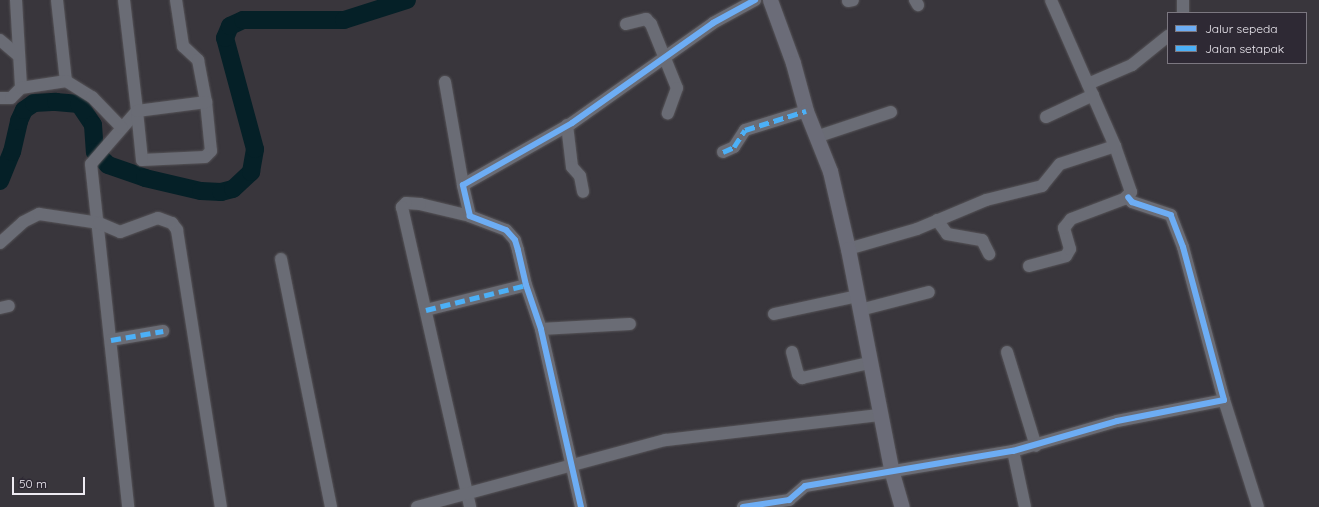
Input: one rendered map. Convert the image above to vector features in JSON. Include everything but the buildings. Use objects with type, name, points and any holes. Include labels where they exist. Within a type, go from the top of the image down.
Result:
[{"type":"main road","points":[[770,0],[793,63],[806,111],[830,171],[848,249],[869,363],[892,473],[902,507]]},
{"type":"street","points":[[16,0],[21,88]]},
{"type":"street","points":[[57,0],[66,81]]},
{"type":"street","points":[[124,0],[142,160],[205,157],[211,151],[206,102],[198,60],[182,46],[176,0]]},
{"type":"street","points":[[464,185],[567,125],[665,55],[713,23],[755,0]]},
{"type":"street","points":[[1050,0],[1091,89],[1115,146],[1130,187],[1128,197],[1132,202],[1171,215],[1183,247],[1224,400],[1258,507]]},
{"type":"street","points":[[1182,0],[1183,12]]},
{"type":"street","points":[[626,24],[642,19],[648,20],[665,55],[677,88],[668,113]]},
{"type":"street","points":[[1046,117],[1132,65],[1167,37]]},
{"type":"street","points":[[0,40],[18,55]]},
{"type":"street","points":[[0,98],[11,98],[21,88],[66,81],[92,97],[122,128]]},
{"type":"street","points":[[445,82],[470,216]]},
{"type":"street","points":[[128,507],[99,223],[91,164],[137,111],[206,102]]},
{"type":"street","points":[[723,152],[734,147],[745,130],[806,111]]},
{"type":"street","points":[[816,137],[891,112]]},
{"type":"street","points":[[567,125],[572,168],[580,176],[583,192]]},
{"type":"street","points":[[848,249],[894,237],[986,200],[1042,186],[1060,164],[1115,146]]},
{"type":"street","points":[[1029,266],[1066,256],[1069,252],[1064,228],[1071,219],[1128,197]]},
{"type":"street","points":[[470,507],[402,207],[406,203],[420,204],[470,216],[510,234],[518,250],[526,285],[541,329],[581,507]]},
{"type":"street","points":[[0,243],[23,222],[39,214],[99,223],[125,232],[147,221],[158,218],[172,223],[177,230],[220,507]]},
{"type":"street","points":[[937,220],[947,234],[982,240],[989,254]]},
{"type":"street","points":[[281,259],[331,507]]},
{"type":"street","points":[[426,310],[526,285]]},
{"type":"street","points":[[774,314],[929,292]]},
{"type":"street","points":[[541,329],[630,324]]},
{"type":"street","points":[[111,340],[163,331]]},
{"type":"street","points":[[792,352],[798,374],[802,378],[869,363]]},
{"type":"street","points":[[1007,352],[1036,446]]},
{"type":"street","points":[[743,507],[789,504],[805,486],[892,473],[1013,451],[1036,446],[1117,421],[1224,400]]},
{"type":"street","points":[[417,507],[629,449],[687,436],[880,415]]},
{"type":"street","points":[[1013,451],[1025,507]]},
{"type":"waterway","points":[[0,181],[12,152],[19,121],[24,110],[34,103],[56,102],[79,104],[93,125],[95,152],[108,165],[145,178],[201,191],[221,192],[233,189],[251,172],[255,149],[225,38],[230,26],[243,20],[344,20],[407,0]]},
{"type":"marked path","points":[[723,152],[734,147],[745,130],[806,111]]},
{"type":"marked path","points":[[426,310],[526,285]]},
{"type":"marked path","points":[[111,340],[163,331]]},
{"type":"cycle path","points":[[581,507],[541,329],[526,285],[515,240],[506,230],[470,216],[463,185],[572,123],[713,23],[755,0]]},
{"type":"cycle path","points":[[743,507],[789,500],[805,486],[1013,451],[1117,421],[1224,400],[1183,247],[1171,215],[1132,202],[1128,197]]}]
